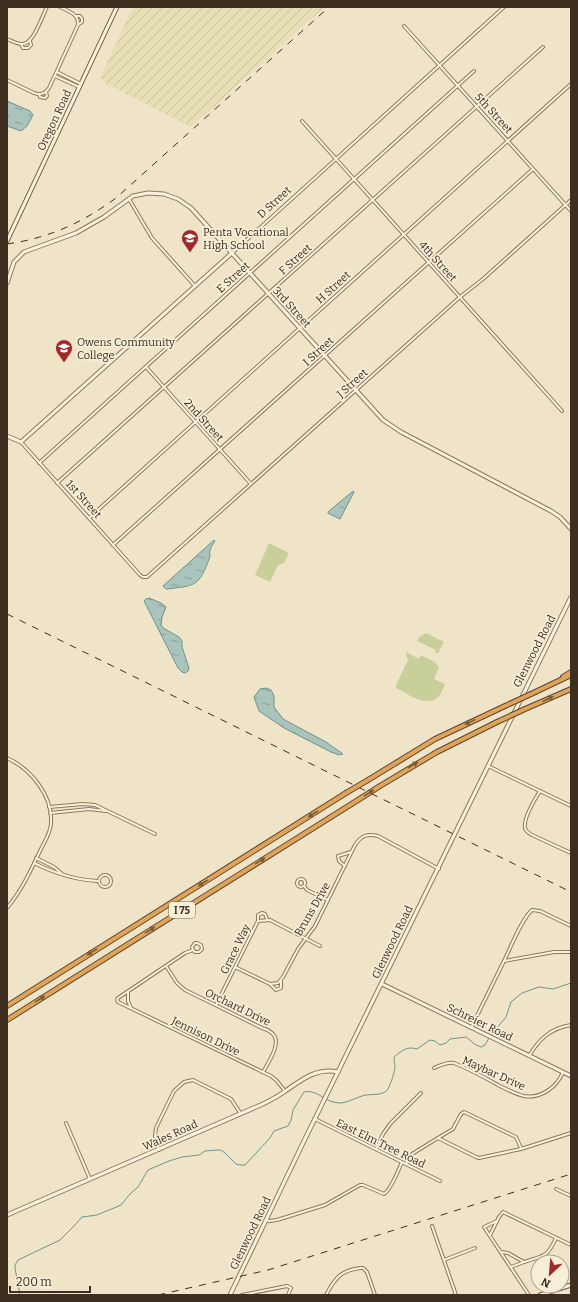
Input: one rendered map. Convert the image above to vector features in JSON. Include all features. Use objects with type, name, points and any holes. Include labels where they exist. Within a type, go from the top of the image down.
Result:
[{"type":"highway","points":[[547,686],[571,672]]},
{"type":"highway","name":"I 75","points":[[7,1006],[346,793],[435,739],[571,675]]},
{"type":"highway","name":"I 75","points":[[7,1020],[380,786],[437,752],[497,722],[571,689]]},
{"type":"street","points":[[21,44],[22,48],[28,48],[47,7]]},
{"type":"street","points":[[39,94],[40,97],[45,98],[47,96],[46,92],[57,72],[78,25],[76,16],[60,7]]},
{"type":"street","name":"Oregon Road","points":[[7,241],[8,236],[117,7]]},
{"type":"street","name":"D Street","points":[[21,442],[504,7]]},
{"type":"street","name":"5th Street","points":[[404,26],[459,85],[571,211]]},
{"type":"street","points":[[7,39],[21,44],[25,44],[30,41]]},
{"type":"street","name":"F Street","points":[[57,483],[542,46]]},
{"type":"street","points":[[57,72],[80,86]]},
{"type":"street","name":"E Street","points":[[39,463],[474,72]]},
{"type":"street","points":[[55,76],[80,86]]},
{"type":"street","points":[[7,80],[34,93],[42,94],[46,92]]},
{"type":"street","name":"H Street","points":[[89,518],[571,84]]},
{"type":"street","name":"4th Street","points":[[302,122],[562,410]]},
{"type":"street","name":"I Street","points":[[113,545],[533,169]]},
{"type":"street","name":"3rd Street","points":[[7,283],[14,262],[24,252],[76,233],[104,218],[129,199],[137,195],[154,193],[168,195],[178,199],[191,208],[383,420],[393,427],[551,511],[560,517],[571,529]]},
{"type":"street","points":[[129,199],[149,234],[195,286]]},
{"type":"street","name":"J Street","points":[[145,577],[154,572],[460,297],[483,279],[571,200]]},
{"type":"street","name":"2nd Street","points":[[146,367],[251,484]]},
{"type":"street","name":"1st Street","points":[[7,436],[21,442],[140,575],[145,577]]},
{"type":"street","name":"Glenwood Road","points":[[230,1295],[571,597]]},
{"type":"street","points":[[7,758],[18,763],[33,777],[42,789],[49,810],[50,828],[21,888],[7,908]]},
{"type":"street","points":[[488,766],[571,806]]},
{"type":"street","points":[[540,791],[525,822],[527,832],[571,853]]},
{"type":"street","points":[[49,810],[75,804],[89,804],[97,806],[156,834]]},
{"type":"street","points":[[49,810],[89,809],[109,812]]},
{"type":"street","name":"Bruns Drive","points":[[281,981],[294,956],[315,926],[361,837],[374,835],[382,838],[439,869]]},
{"type":"street","name":"Bruns Drive","points":[[345,866],[339,861],[338,856],[352,852]]},
{"type":"street","points":[[36,858],[54,867],[62,874]]},
{"type":"street","points":[[34,863],[53,872],[80,879],[98,881],[104,887],[109,886],[111,882],[109,876],[106,874],[100,876],[98,881]]},
{"type":"street","points":[[304,886],[304,880],[298,880],[298,886],[304,886],[308,890],[328,900]]},
{"type":"street","points":[[471,1028],[524,919],[532,910],[544,912],[571,926]]},
{"type":"street","points":[[267,919],[265,914],[262,913],[258,915],[258,921],[267,919],[277,923],[320,946]]},
{"type":"street","name":"Grace Way","points":[[216,1005],[258,921]]},
{"type":"street","points":[[132,1009],[128,1001],[129,991],[185,953],[193,950],[195,952],[199,952],[202,949],[201,945],[197,943],[195,944],[192,947],[193,950]]},
{"type":"street","points":[[504,961],[554,952],[571,952]]},
{"type":"street","name":"Orchard Drive","points":[[166,966],[177,983],[185,990],[274,1035],[276,1046],[263,1072]]},
{"type":"street","points":[[235,967],[270,984],[274,989],[279,990],[281,981]]},
{"type":"street","points":[[270,984],[276,984],[281,981]]},
{"type":"street","name":"Schreier Road","points":[[382,984],[571,1076]]},
{"type":"street","name":"Jennison Drive","points":[[129,991],[118,998],[117,1001],[263,1072],[274,1078],[285,1091]]},
{"type":"street","points":[[529,1056],[540,1040],[546,1035],[556,1029],[571,1025]]},
{"type":"street","name":"Maybar Drive","points":[[434,1068],[442,1064],[450,1062],[454,1063],[510,1091],[526,1096],[536,1095],[550,1090],[556,1085],[563,1072]]},
{"type":"street","name":"Wales Road","points":[[7,1215],[241,1114],[267,1102],[304,1078],[329,1071],[338,1072]]},
{"type":"street","points":[[159,1150],[154,1136],[156,1128],[174,1091],[184,1082],[193,1080],[231,1099],[241,1114]]},
{"type":"street","points":[[376,1149],[383,1134],[390,1124],[421,1093]]},
{"type":"street","points":[[406,1164],[412,1154],[453,1129],[461,1114],[464,1112],[516,1137],[520,1149]]},
{"type":"street","name":"East Elm Tree Road","points":[[315,1119],[440,1181]]},
{"type":"street","points":[[66,1123],[90,1179]]},
{"type":"street","points":[[438,1138],[476,1157],[520,1149],[571,1133]]},
{"type":"street","points":[[266,1220],[269,1222],[277,1220],[325,1205],[360,1185],[384,1194],[388,1191],[402,1162]]},
{"type":"street","points":[[556,1189],[571,1196]]},
{"type":"street","points":[[490,1235],[501,1214],[505,1213],[571,1245]]},
{"type":"street","points":[[497,1221],[484,1227],[529,1295]]},
{"type":"street","points":[[432,1226],[456,1295]]},
{"type":"street","points":[[511,1266],[546,1255],[550,1251],[556,1238]]},
{"type":"street","points":[[444,1260],[475,1248]]},
{"type":"street","points":[[501,1252],[508,1253],[524,1262]]},
{"type":"street","points":[[326,1295],[337,1277],[346,1272],[363,1268],[367,1272],[375,1295]]},
{"type":"street","points":[[540,1295],[571,1285]]},
{"type":"street","points":[[242,1295],[287,1286],[291,1288],[288,1295]]},
{"type":"shaded area","points":[[133,7],[324,7],[191,127],[105,83],[100,78]]},
{"type":"green space","points":[[269,543],[289,553],[284,563],[278,565],[270,582],[255,575]]},
{"type":"green space","points":[[426,633],[444,642],[438,653],[435,653],[436,650],[417,641],[418,638]]},
{"type":"green space","points":[[406,652],[419,659],[421,655],[435,662],[439,668],[434,679],[445,684],[440,695],[434,700],[424,701],[412,697],[396,688],[408,660]]},
{"type":"water","points":[[7,101],[30,111],[33,115],[27,126],[21,131],[7,126]]},
{"type":"water","points":[[353,491],[354,492],[340,519],[328,513],[328,512]]},
{"type":"water","points":[[214,540],[215,541],[210,550],[210,558],[198,580],[189,586],[166,589],[163,586]]},
{"type":"water","points":[[149,598],[166,607],[161,625],[163,628],[179,637],[182,641],[182,647],[189,668],[185,673],[178,668],[144,601]]},
{"type":"water","points":[[266,688],[271,690],[274,696],[274,707],[283,719],[326,742],[343,754],[339,755],[331,752],[284,728],[259,711],[254,697],[260,689]]},
{"type":"waterway","points":[[491,1035],[506,1017],[511,1002],[522,993],[539,987],[553,989],[571,983]]},
{"type":"waterway","points":[[326,1099],[341,1103],[365,1095],[383,1093],[388,1089],[394,1073],[395,1056],[405,1049],[417,1049],[430,1040],[435,1041],[440,1045],[446,1043],[450,1039],[466,1037],[481,1047],[485,1045],[489,1038]]},
{"type":"waterway","points":[[20,1295],[15,1268],[18,1260],[60,1240],[82,1217],[97,1215],[121,1205],[138,1187],[148,1170],[182,1157],[199,1155],[205,1151],[216,1150],[221,1150],[236,1164],[245,1165],[270,1138],[274,1131],[288,1126],[293,1110],[304,1092],[312,1092],[324,1098]]},
{"type":"railway","points":[[7,244],[37,238],[64,228],[91,215],[116,198],[329,7]]},
{"type":"railway","points":[[7,614],[571,892]]},
{"type":"railway","points":[[158,1295],[268,1270],[571,1174]]},
{"type":"place","name":"Penta Vocational High School","points":[[190,253]]},
{"type":"place","name":"Owens Community College","points":[[64,363]]}]
